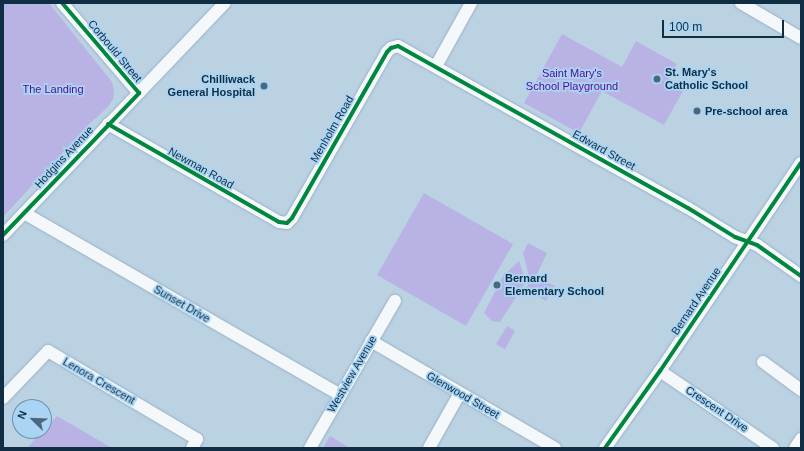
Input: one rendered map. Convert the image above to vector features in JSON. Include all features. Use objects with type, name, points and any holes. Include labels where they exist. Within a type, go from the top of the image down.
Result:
[{"type":"street","name":"Corbould Street","points":[[62,3],[138,93]]},
{"type":"street","name":"Hodgins Avenue","points":[[3,235],[225,3]]},
{"type":"street","points":[[436,66],[470,3]]},
{"type":"street","points":[[741,3],[801,38]]},
{"type":"street","name":"Edward Street","points":[[394,46],[402,47],[436,66],[688,208],[735,237],[757,245],[801,276]]},
{"type":"street","name":"Menholm Road","points":[[287,223],[292,218],[383,59],[394,46]]},
{"type":"street","name":"Newman Road","points":[[108,124],[279,222],[287,223]]},
{"type":"street","name":"Bernard Avenue","points":[[605,448],[660,371],[801,164]]},
{"type":"street","name":"Sunset Drive","points":[[24,213],[340,395]]},
{"type":"street","name":"Westview Avenue","points":[[310,448],[395,301]]},
{"type":"street","name":"Glenwood Street","points":[[371,341],[555,448]]},
{"type":"street","name":"Lenora Crescent","points":[[3,398],[48,351],[197,439],[192,448]]},
{"type":"street","points":[[763,362],[801,390]]},
{"type":"street","name":"Crescent Drive","points":[[660,371],[773,448]]},
{"type":"street","points":[[429,448],[460,393]]},
{"type":"street","points":[[795,448],[801,440]]},
{"type":"green space","name":"The Landing","points":[[3,3],[49,3],[112,82],[114,90],[113,99],[108,107],[88,125],[3,217]]},
{"type":"green space","name":"Saint Mary's School Playground","points":[[562,34],[622,67],[636,41],[677,64],[667,82],[683,91],[664,125],[602,91],[579,133],[524,103]]},
{"type":"green space","points":[[424,193],[513,244],[466,326],[377,275]]},
{"type":"green space","points":[[528,243],[547,253],[536,276],[555,286],[546,301],[526,289],[530,281],[523,253]]},
{"type":"green space","points":[[519,261],[526,281],[500,322],[492,321],[484,313],[503,276]]},
{"type":"green space","points":[[507,326],[515,331],[505,349],[496,344]]},
{"type":"green space","points":[[57,416],[112,448],[27,448],[35,439],[52,439],[52,421]]},
{"type":"green space","points":[[330,436],[350,448],[323,448]]},
{"type":"cycle path","points":[[3,235],[139,93],[62,3]]},
{"type":"cycle path","points":[[108,124],[279,222],[287,223],[292,218],[387,52],[391,48],[398,46],[688,208],[735,237],[757,245],[801,276]]},
{"type":"cycle path","points":[[605,448],[660,371],[801,163]]},
{"type":"place","name":"St. Mary's Catholic School","points":[[657,79]]},
{"type":"place","name":"Chilliwack General Hospital","points":[[264,86]]},
{"type":"place","name":"Pre-school area","points":[[697,111]]},
{"type":"place","name":"Bernard Elementary School","points":[[497,285]]}]
